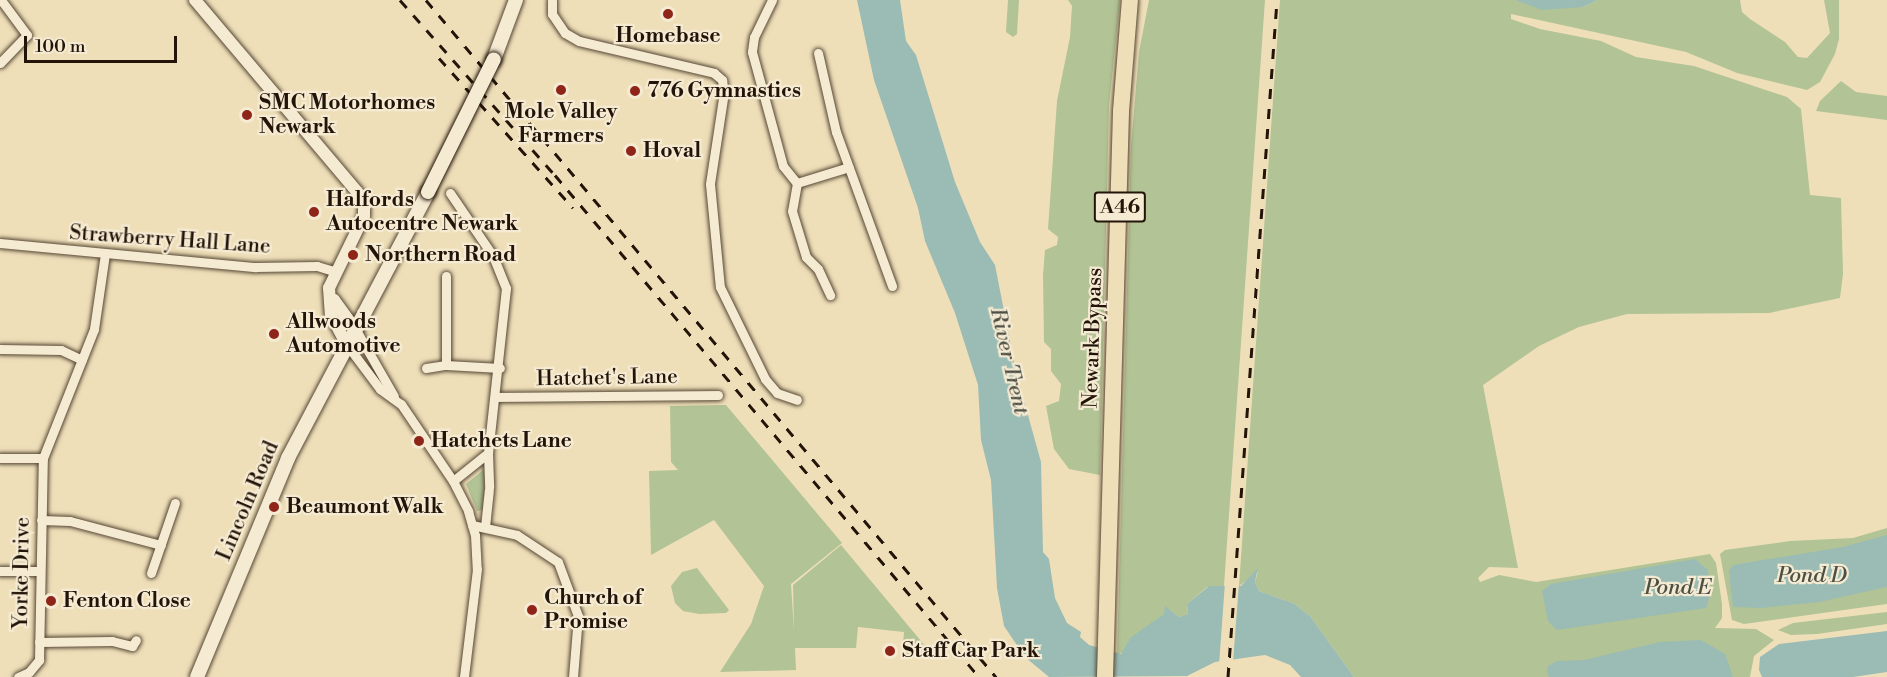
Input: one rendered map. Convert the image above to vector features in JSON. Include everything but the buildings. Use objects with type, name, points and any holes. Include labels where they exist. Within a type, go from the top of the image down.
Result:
[{"type":"highway","name":"Newark Bypass","points":[[1105,677],[1121,111],[1130,0]]},
{"type":"main road","name":"Lincoln Road","points":[[197,677],[288,458],[428,192],[494,59],[516,0]]},
{"type":"street","points":[[0,63],[27,35],[2,0]]},
{"type":"street","points":[[195,0],[364,200],[364,216],[329,288],[331,315],[347,345],[380,389],[394,396]]},
{"type":"street","points":[[552,0],[552,14],[565,33],[579,41],[714,73],[722,80],[724,92],[710,184],[720,287],[765,379],[777,393],[797,400]]},
{"type":"street","points":[[772,0],[753,37],[752,52],[783,166],[797,183]]},
{"type":"street","points":[[818,53],[836,132],[892,286]]},
{"type":"street","points":[[797,183],[849,167]]},
{"type":"street","points":[[797,183],[793,202],[795,220],[806,257],[818,269],[830,296]]},
{"type":"street","points":[[450,193],[493,256],[506,288],[500,368],[488,453],[489,488],[485,527]]},
{"type":"street","name":"Strawberry Hall Lane","points":[[0,243],[256,267],[317,266],[337,272]]},
{"type":"street","name":"Yorke Drive","points":[[18,677],[29,672],[39,660],[43,458],[48,438],[94,329],[105,254]]},
{"type":"street","points":[[446,276],[446,365]]},
{"type":"street","points":[[330,299],[334,300],[356,330],[394,396],[453,481],[472,525],[477,568],[464,677]]},
{"type":"street","points":[[0,349],[61,350],[82,360]]},
{"type":"street","points":[[426,368],[446,365],[500,368]]},
{"type":"street","name":"Hatchet's Lane","points":[[496,397],[718,395]]},
{"type":"street","points":[[453,481],[488,453]]},
{"type":"street","points":[[0,458],[43,458]]},
{"type":"street","points":[[151,573],[175,503]]},
{"type":"street","points":[[41,520],[70,521],[161,545]]},
{"type":"street","points":[[472,525],[517,535],[558,562],[578,616],[573,677]]},
{"type":"street","points":[[0,571],[39,571]]},
{"type":"street","points":[[39,642],[112,641],[132,645],[136,640]]},
{"type":"green space","points":[[1008,0],[1019,0],[1017,34],[1013,37],[1006,32]]},
{"type":"green space","points":[[1068,0],[1120,0],[1109,106],[1100,475],[1069,469],[1054,449],[1046,406],[1059,401],[1061,384],[1051,371],[1051,349],[1044,342],[1043,275],[1045,250],[1057,245],[1058,237],[1048,229],[1057,101],[1070,37],[1072,6]]},
{"type":"green space","points":[[1149,0],[1265,0],[1224,586],[1207,587],[1187,604],[1188,614],[1179,617],[1170,610],[1129,640],[1123,652],[1117,655],[1131,146],[1139,52]]},
{"type":"green space","points":[[1280,0],[1515,0],[1583,7],[1598,0],[1740,0],[1742,12],[1750,19],[1785,42],[1798,57],[1807,58],[1830,33],[1824,0],[1839,0],[1839,39],[1835,54],[1820,82],[1807,90],[1737,73],[1686,52],[1511,14],[1511,19],[1540,29],[1601,41],[1636,57],[1694,66],[1787,97],[1801,109],[1810,195],[1841,198],[1843,274],[1840,298],[1769,313],[1627,314],[1579,327],[1539,346],[1483,385],[1518,568],[1489,567],[1478,578],[1480,582],[1499,575],[1536,582],[1710,554],[1716,563],[1722,604],[1722,618],[1715,628],[1756,629],[1774,640],[1754,656],[1750,677],[1354,677],[1310,616],[1293,603],[1259,591],[1255,582],[1258,572],[1239,586]]},
{"type":"green space","points":[[1841,81],[1856,92],[1887,96],[1887,120],[1816,111],[1820,101]]},
{"type":"green space","points":[[726,405],[842,543],[791,584],[794,631],[793,585],[841,545],[931,653],[902,657],[904,632],[858,627],[856,648],[795,648],[796,670],[720,672],[751,624],[764,586],[714,520],[651,555],[649,471],[678,470],[671,462],[670,406]]},
{"type":"green space","points":[[486,468],[483,510],[477,511],[466,484]]},
{"type":"green space","name":"Pond D","points":[[1887,528],[1887,604],[1744,624],[1732,620],[1720,554],[1725,550],[1790,541],[1853,538]]},
{"type":"green space","points":[[697,568],[729,610],[726,613],[699,614],[683,611],[675,603],[671,586],[682,572]]},
{"type":"green space","points":[[1887,612],[1887,624],[1817,634],[1791,635],[1778,630],[1793,623]]},
{"type":"water","name":"River Trent","points":[[857,0],[900,0],[906,41],[916,55],[955,182],[980,242],[995,265],[1016,372],[1041,462],[1043,552],[1049,559],[1055,598],[1067,623],[1081,632],[1080,637],[1089,645],[1121,654],[1130,638],[1164,614],[1165,606],[1179,617],[1188,614],[1187,604],[1209,586],[1241,586],[1258,568],[1255,582],[1259,591],[1293,603],[1310,616],[1354,677],[1301,677],[1290,665],[1265,655],[1215,662],[1187,676],[1049,677],[1025,657],[1004,626],[997,588],[991,480],[981,440],[978,385],[955,313],[925,241],[918,208],[874,80]]},
{"type":"water","points":[[1515,0],[1598,0],[1583,7],[1542,10]]},
{"type":"water","name":"Pond D","points":[[1887,535],[1887,587],[1819,602],[1761,608],[1733,607],[1729,571],[1733,565],[1843,547]]},
{"type":"water","name":"Pond E","points":[[1695,559],[1708,570],[1710,595],[1706,608],[1557,630],[1548,621],[1542,591],[1551,584]]},
{"type":"water","points":[[1887,631],[1887,672],[1853,677],[1762,677],[1759,670],[1760,657],[1779,644]]},
{"type":"water","points":[[1701,640],[1725,654],[1733,677],[1549,677],[1547,671],[1548,666],[1557,661],[1584,660],[1660,642]]},
{"type":"pier","points":[[1225,583],[1239,583],[1233,662],[1219,665]]},
{"type":"railway","points":[[400,0],[555,175],[979,677]]},
{"type":"railway","points":[[426,0],[996,677]]},
{"type":"railway","points":[[1228,677],[1277,0]]},
{"type":"railway","points":[[439,58],[573,208]]},
{"type":"place","name":"Homebase","points":[[668,14]]},
{"type":"place","name":"Mole Valley Farmers","points":[[561,90]]},
{"type":"place","name":"776 Gymnastics","points":[[635,91]]},
{"type":"place","name":"SMC Motorhomes Newark","points":[[247,115]]},
{"type":"place","name":"Hoval","points":[[631,151]]},
{"type":"place","name":"Halfords Autocentre Newark","points":[[314,212]]},
{"type":"place","name":"Northern Road","points":[[353,255]]},
{"type":"place","name":"Allwoods Automotive","points":[[274,334]]},
{"type":"place","name":"Hatchets Lane","points":[[419,441]]},
{"type":"place","name":"Beaumont Walk","points":[[274,507]]},
{"type":"place","name":"Fenton Close","points":[[51,601]]},
{"type":"place","name":"Church of Promise","points":[[532,610]]},
{"type":"place","name":"Staff Car Park","points":[[890,651]]}]
